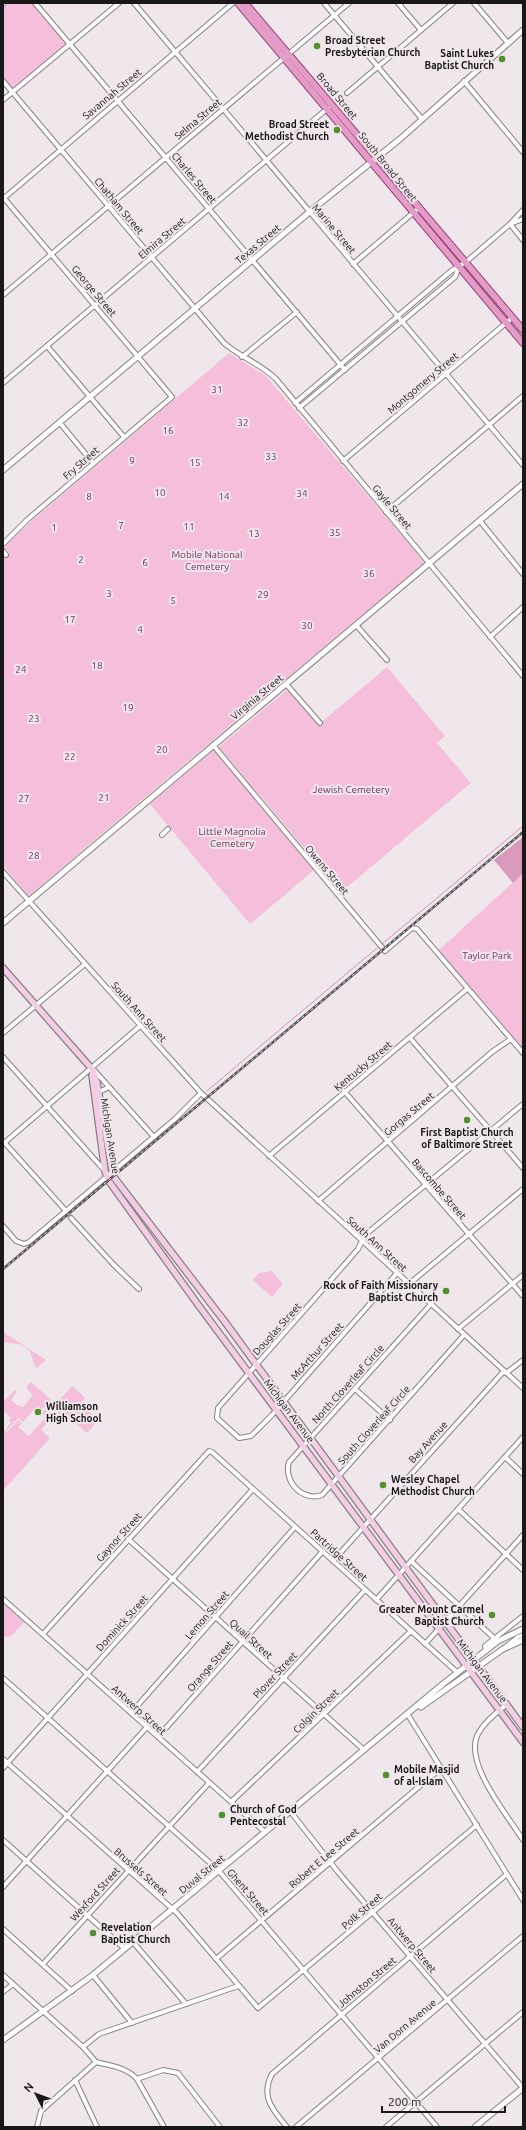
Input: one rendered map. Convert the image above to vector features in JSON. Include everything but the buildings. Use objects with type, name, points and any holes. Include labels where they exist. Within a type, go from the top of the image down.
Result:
[{"type":"main road","points":[[238,3],[286,56]]},
{"type":"main road","name":"Broad Street","points":[[245,3],[286,56],[373,159],[420,208],[523,330]]},
{"type":"main road","name":"South Broad Street","points":[[373,159],[413,213],[523,343]]},
{"type":"main road","name":"Michigan Avenue","points":[[3,968],[92,1069],[99,1092],[108,1173],[255,1365],[523,1726]]},
{"type":"main road","name":"Michigan Avenue","points":[[92,1069],[108,1173],[172,1269],[523,1742]]},
{"type":"main road","points":[[423,1607],[431,1602]]},
{"type":"street","name":"Charles Street","points":[[35,3],[297,312],[344,370]]},
{"type":"street","points":[[3,100],[119,3]]},
{"type":"street","name":"Marine Street","points":[[134,3],[523,465]]},
{"type":"street","name":"Savannah Street","points":[[3,198],[233,3]]},
{"type":"street","points":[[324,3],[422,119]]},
{"type":"street","name":"Selma Street","points":[[3,295],[349,3]]},
{"type":"street","points":[[398,3],[421,30]]},
{"type":"street","points":[[347,93],[453,3]]},
{"type":"street","points":[[474,3],[508,43]]},
{"type":"street","name":"Texas Street","points":[[3,470],[422,119],[523,30]]},
{"type":"street","name":"Chatham Street","points":[[3,81],[224,343],[242,357]]},
{"type":"street","points":[[464,81],[523,152]]},
{"type":"street","name":"Elmira Street","points":[[3,383],[330,107]]},
{"type":"street","name":"George Street","points":[[3,198],[172,397]]},
{"type":"street","points":[[353,264],[420,208]]},
{"type":"street","points":[[295,403],[397,315],[451,271],[466,262],[510,224],[523,210]]},
{"type":"street","points":[[510,224],[523,219]]},
{"type":"street","points":[[510,224],[523,240]]},
{"type":"street","points":[[432,235],[438,230]]},
{"type":"street","points":[[299,408],[455,276],[459,267]]},
{"type":"street","points":[[242,357],[297,312]]},
{"type":"street","name":"Montgomery Street","points":[[343,461],[512,318]]},
{"type":"street","points":[[47,346],[124,437]]},
{"type":"street","name":"Gayle Street","points":[[242,357],[270,373],[523,676]]},
{"type":"street","points":[[386,512],[523,396]]},
{"type":"street","name":"Fry Street","points":[[3,544],[28,519],[172,397]]},
{"type":"street","points":[[60,423],[93,463]]},
{"type":"street","name":"Virginia Street","points":[[3,923],[523,484]]},
{"type":"street","points":[[480,521],[523,574]]},
{"type":"street","points":[[490,637],[523,607]]},
{"type":"street","points":[[356,624],[387,660]]},
{"type":"street","points":[[286,684],[320,722]]},
{"type":"street","name":"Owens Street","points":[[213,745],[385,951],[412,928],[416,929],[467,989]]},
{"type":"street","points":[[162,835],[168,829]]},
{"type":"street","name":"South Ann Street","points":[[3,872],[201,1093],[523,1388]]},
{"type":"street","points":[[3,1033],[85,964]]},
{"type":"street","points":[[467,989],[523,1053]]},
{"type":"street","name":"Kentucky Street","points":[[269,1156],[467,989]]},
{"type":"street","points":[[66,1211],[4,1142],[48,1107],[140,1026]]},
{"type":"street","points":[[410,1038],[523,1168]]},
{"type":"street","name":"Gorgas Street","points":[[318,1201],[452,1088],[492,1052],[511,1039]]},
{"type":"street","points":[[3,1056],[108,1173]]},
{"type":"street","points":[[92,1069],[154,1137]]},
{"type":"street","points":[[99,1092],[109,1087]]},
{"type":"street","name":"Bascombe Street","points":[[344,1092],[523,1296]]},
{"type":"street","points":[[3,1226],[20,1243],[24,1244],[29,1242],[108,1173],[154,1137],[201,1093]]},
{"type":"street","name":"Douglas Street","points":[[227,1428],[217,1418],[218,1408],[358,1249],[365,1235],[523,1104]]},
{"type":"street","points":[[409,1284],[523,1189]]},
{"type":"street","points":[[71,1218],[113,1264],[139,1289]]},
{"type":"street","name":"McArthur Street","points":[[227,1428],[239,1438],[251,1436],[277,1410],[282,1402],[397,1273]]},
{"type":"street","points":[[458,1329],[523,1275]]},
{"type":"street","name":"North Cloverleaf Circle","points":[[290,1478],[287,1468],[289,1462],[431,1304]]},
{"type":"street","name":"South Cloverleaf Circle","points":[[290,1478],[296,1488],[308,1497],[315,1498],[322,1495],[464,1335]]},
{"type":"street","name":"Bay Avenue","points":[[333,1561],[505,1372],[523,1360]]},
{"type":"street","points":[[355,1389],[390,1420]]},
{"type":"street","points":[[376,1600],[523,1437]]},
{"type":"street","name":"Partridge Street","points":[[209,1451],[212,1452],[458,1673]]},
{"type":"street","name":"Gaynor Street","points":[[43,1634],[209,1451]]},
{"type":"street","points":[[504,1457],[523,1474]]},
{"type":"street","name":"Dominick Street","points":[[3,1768],[253,1489]]},
{"type":"street","points":[[458,1509],[523,1570]]},
{"type":"street","name":"Lemon Street","points":[[131,1714],[295,1527]]},
{"type":"street","points":[[425,1644],[523,1535]]},
{"type":"street","name":"Quail Street","points":[[128,1539],[364,1750]]},
{"type":"street","name":"Orange Street","points":[[158,1737],[323,1551]]},
{"type":"street","points":[[411,1561],[495,1639]]},
{"type":"street","name":"Plover Street","points":[[197,1772],[365,1590]]},
{"type":"street","name":"Antwerp Street","points":[[3,1599],[265,1832]]},
{"type":"street","points":[[486,1650],[485,1646],[523,1616]]},
{"type":"street","name":"Duval Street","points":[[3,2040],[93,1975],[486,1650],[523,1629]]},
{"type":"street","name":"Colgin Street","points":[[231,1802],[411,1631]]},
{"type":"street","points":[[503,1650],[512,1641],[523,1635]]},
{"type":"street","name":"Duval Street","points":[[408,1715],[503,1650],[523,1640]]},
{"type":"street","name":"Ghent Street","points":[[3,1678],[219,1871],[437,2127]]},
{"type":"street","points":[[507,1704],[481,1729],[475,1743],[474,1751],[484,1778],[523,1840]]},
{"type":"street","points":[[408,1715],[523,1900]]},
{"type":"street","points":[[3,1887],[147,1727]]},
{"type":"street","name":"Brussels Street","points":[[3,1759],[127,1871],[177,1913],[257,2008]]},
{"type":"street","name":"Robert E Lee Street","points":[[216,1960],[442,1768]]},
{"type":"street","name":"Wexford Street","points":[[43,1964],[209,1783]]},
{"type":"street","name":"Antwerp Street","points":[[290,1811],[330,1862],[523,2088]]},
{"type":"street","name":"Polk Street","points":[[257,2008],[477,1825]]},
{"type":"street","points":[[3,1840],[125,1949]]},
{"type":"street","name":"Johnston Street","points":[[287,2127],[268,2100],[267,2086],[277,2069],[507,1874]]},
{"type":"street","points":[[3,1929],[72,1991]]},
{"type":"street","name":"Van Dorn Avenue","points":[[296,2127],[523,1936]]},
{"type":"street","points":[[133,1942],[186,2004]]},
{"type":"street","points":[[3,1975],[83,2047],[96,2062],[126,2070],[137,2079],[164,2127]]},
{"type":"street","points":[[93,1975],[132,2023]]},
{"type":"street","points":[[3,1992],[13,1984]]},
{"type":"street","points":[[83,2047],[99,2034],[238,1986]]},
{"type":"street","points":[[386,2127],[523,2012]]},
{"type":"street","points":[[37,2127],[41,2112],[96,2062]]},
{"type":"street","points":[[137,2079],[163,2070],[178,2073],[220,2127]]},
{"type":"street","points":[[75,2080],[97,2127]]},
{"type":"street","points":[[475,2127],[523,2088]]},
{"type":"green space","points":[[35,3],[70,44],[13,92],[3,81],[3,4]]},
{"type":"green space","name":"Mobile National Cemetery","points":[[229,353],[266,376],[425,563],[29,896],[3,866],[3,558],[9,553],[4,547],[28,524]]},
{"type":"green space","name":"Jewish Cemetery","points":[[387,667],[445,736],[437,743],[471,783],[341,892],[219,747],[288,689],[318,725]]},
{"type":"green space","name":"Little Magnolia Cemetery","points":[[214,750],[314,870],[250,924],[150,804]]},
{"type":"green space","name":"Taylor Park","points":[[523,873],[523,1053],[438,951]]},
{"type":"green space","points":[[272,1271],[283,1284],[272,1297],[253,1280],[259,1273]]},
{"type":"green space","points":[[3,1332],[46,1360],[37,1368],[34,1365],[28,1349],[12,1343],[3,1343]]},
{"type":"green space","points":[[31,1382],[51,1400],[40,1411],[36,1407],[23,1422],[18,1418],[7,1430],[6,1429],[11,1423],[9,1420],[11,1418],[5,1412],[3,1414],[3,1402],[15,1390],[17,1392],[11,1400],[17,1405],[23,1407],[33,1395],[27,1389],[27,1386]]},
{"type":"green space","points":[[72,1386],[85,1398],[61,1425],[52,1417],[41,1430],[50,1438],[3,1491],[3,1432],[5,1430],[7,1432],[18,1420],[22,1423],[18,1427],[29,1436],[46,1417],[42,1413],[53,1401],[56,1404]]},
{"type":"green space","points":[[82,1405],[99,1420],[87,1433],[70,1418]]},
{"type":"green space","points":[[3,1599],[26,1620],[11,1636],[3,1637]]},
{"type":"shaded area","points":[[523,837],[523,873],[513,883],[494,860]]},
{"type":"waterway","points":[[382,944],[523,826]]},
{"type":"waterway","points":[[207,1091],[377,948]]},
{"type":"railway","points":[[3,1269],[523,832]]},
{"type":"place","name":"Broad Street Presbyterian Church","points":[[317,46]]},
{"type":"place","name":"Saint Lukes Baptist Church","points":[[502,59]]},
{"type":"place","name":"Broad Street Methodist Church","points":[[337,130]]},
{"type":"place","name":"First Baptist Church of Baltimore Street","points":[[467,1120]]},
{"type":"place","name":"Rock of Faith Missionary Baptist Church","points":[[446,1291]]},
{"type":"place","name":"Williamson High School","points":[[38,1412]]},
{"type":"place","name":"Wesley Chapel Methodist Church","points":[[383,1485]]},
{"type":"place","name":"Greater Mount Carmel Baptist Church","points":[[492,1615]]},
{"type":"place","name":"Mobile Masjid of al-Islam","points":[[386,1775]]},
{"type":"place","name":"Church of God Pentecostal","points":[[222,1815]]},
{"type":"place","name":"Revelation Baptist Church","points":[[93,1933]]},
{"type":"park label","name":"31","points":[[217,389]]},
{"type":"park label","name":"32","points":[[243,422]]},
{"type":"park label","name":"16","points":[[168,430]]},
{"type":"park label","name":"33","points":[[271,456]]},
{"type":"park label","name":"9","points":[[132,460]]},
{"type":"park label","name":"15","points":[[195,462]]},
{"type":"park label","name":"10","points":[[160,492]]},
{"type":"park label","name":"34","points":[[302,493]]},
{"type":"park label","name":"8","points":[[89,496]]},
{"type":"park label","name":"14","points":[[224,496]]},
{"type":"park label","name":"7","points":[[121,525]]},
{"type":"park label","name":"11","points":[[189,526]]},
{"type":"park label","name":"1","points":[[54,527]]},
{"type":"park label","name":"35","points":[[335,532]]},
{"type":"park label","name":"13","points":[[254,533]]},
{"type":"park label","name":"2","points":[[81,559]]},
{"type":"park label","name":"6","points":[[145,562]]},
{"type":"park label","name":"36","points":[[369,573]]},
{"type":"park label","name":"3","points":[[109,593]]},
{"type":"park label","name":"29","points":[[263,594]]},
{"type":"park label","name":"5","points":[[173,600]]},
{"type":"park label","name":"17","points":[[70,619]]},
{"type":"park label","name":"30","points":[[307,625]]},
{"type":"park label","name":"4","points":[[140,629]]},
{"type":"park label","name":"18","points":[[97,665]]},
{"type":"park label","name":"24","points":[[21,669]]},
{"type":"park label","name":"19","points":[[128,707]]},
{"type":"park label","name":"23","points":[[34,718]]},
{"type":"park label","name":"20","points":[[162,749]]},
{"type":"park label","name":"22","points":[[70,756]]},
{"type":"park label","name":"21","points":[[104,797]]},
{"type":"park label","name":"27","points":[[24,798]]},
{"type":"park label","name":"28","points":[[34,855]]}]
